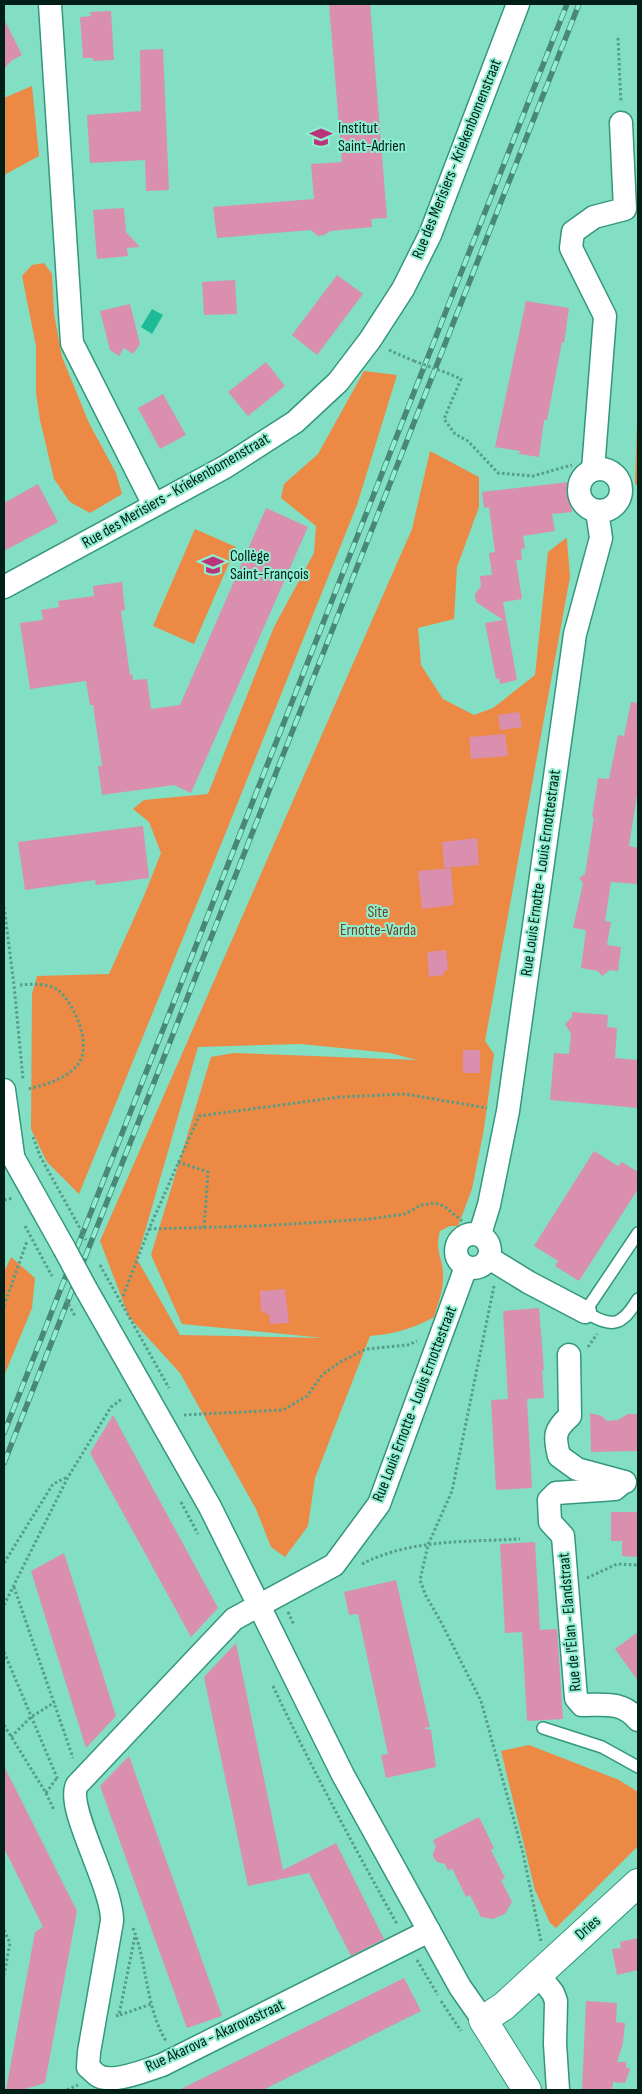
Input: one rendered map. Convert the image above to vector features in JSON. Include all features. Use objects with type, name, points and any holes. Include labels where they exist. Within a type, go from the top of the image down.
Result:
[{"type":"street","points":[[50,4],[72,344],[154,504]]},
{"type":"street","name":"Rue des Merisiers - Kriekenbomenstraat","points":[[4,587],[154,504],[226,467],[295,422],[338,382],[370,340],[403,289],[430,235],[518,4]]},
{"type":"street","points":[[592,464],[611,473],[617,479],[620,488],[620,497],[614,505],[606,510],[597,511],[589,508],[582,502],[579,493],[580,483],[592,464],[605,316],[571,248],[573,232],[594,217],[625,209],[622,124]]},
{"type":"street","name":"Rue Louis Ernotte - Louis Ernottestraat","points":[[471,1228],[490,1205],[508,1111],[575,634],[601,538],[597,511]]},
{"type":"street","points":[[13,1085],[8,1148],[86,1290],[210,1507],[343,1776],[460,1987],[527,2090]]},
{"type":"street","points":[[471,1228],[486,1238],[490,1245],[489,1258],[479,1267],[466,1267],[457,1257],[458,1243],[468,1234],[471,1228]]},
{"type":"street","points":[[489,1258],[528,1282],[594,1317]]},
{"type":"street","name":"Rue Louis Ernotte - Louis Ernottestraat","points":[[259,1604],[334,1564],[379,1504],[466,1267]]},
{"type":"street","name":"Rue de l'Élan - Elandstraat","points":[[568,1355],[570,1416],[559,1426],[555,1439],[559,1456],[577,1469],[631,1482]]},
{"type":"street","name":"Rue de l'Élan - Elandstraat","points":[[631,1482],[615,1489],[556,1493],[549,1500],[550,1522],[562,1536],[576,1698],[582,1705],[614,1704],[631,1711],[638,1720]]},
{"type":"street","points":[[79,1784],[234,1618],[259,1604]]},
{"type":"street","name":"Rue Akarova - Akarovastraat","points":[[79,1784],[76,1809],[108,1894],[112,1911],[112,1921],[88,2052],[88,2067],[97,2075],[108,2079],[162,2065],[429,1931]]},
{"type":"street","name":"Dries","points":[[483,2020],[504,2006],[638,1883]]},
{"type":"street","points":[[538,1975],[553,1993],[556,2001],[555,2044],[558,2090]]},
{"type":"lane","points":[[638,1233],[594,1317],[609,1324],[617,1322],[630,1311],[638,1299]]},
{"type":"lane","points":[[543,1728],[602,1747],[638,1767]]},
{"type":"path","points":[[618,38],[622,124]]},
{"type":"path","points":[[393,352],[461,379],[444,419],[455,434],[468,441],[498,473],[533,476],[592,464]]},
{"type":"path","points":[[4,907],[14,985],[13,1085]]},
{"type":"path","points":[[20,984],[46,985],[57,989],[67,999],[80,1026],[85,1050],[79,1063],[69,1073],[55,1080],[28,1088]]},
{"type":"path","points":[[123,1296],[149,1229],[199,1116],[340,1097],[405,1094],[508,1111]]},
{"type":"path","points":[[31,1131],[40,1156],[76,1221]]},
{"type":"path","points":[[178,1162],[208,1172],[204,1228]]},
{"type":"path","points":[[7,1193],[14,1207]]},
{"type":"path","points":[[149,1229],[370,1219],[405,1214],[421,1205],[435,1203],[444,1206],[471,1228]]},
{"type":"path","points":[[24,1224],[52,1276]]},
{"type":"path","points":[[4,1306],[27,1241]]},
{"type":"path","points":[[496,1280],[452,1491],[428,1545],[420,1580],[426,1596],[481,1701],[523,1853],[542,1944]]},
{"type":"path","points":[[568,1355],[588,1347],[594,1317]]},
{"type":"path","points":[[184,1415],[284,1410],[307,1396],[323,1374],[342,1361],[366,1349],[408,1345],[445,1326]]},
{"type":"path","points":[[4,1605],[68,1477],[111,1407],[122,1399]]},
{"type":"path","points":[[4,1563],[53,1484],[68,1477]]},
{"type":"path","points":[[364,1562],[393,1551],[428,1545],[520,1539]]},
{"type":"path","points":[[567,1588],[617,1564],[638,1565]]},
{"type":"path","points":[[4,1652],[56,1778],[79,1784],[76,1767],[55,1702],[14,1586]]},
{"type":"path","points":[[11,1737],[31,1717],[55,1702]]},
{"type":"path","points":[[4,1930],[10,1943],[4,1975]]},
{"type":"path","points":[[119,2015],[151,2004]]},
{"type":"green space","points":[[32,86],[39,156],[4,175],[4,98]]},
{"type":"green space","points":[[44,263],[52,274],[54,314],[62,357],[89,423],[116,473],[122,494],[90,513],[70,502],[54,479],[40,420],[36,393],[36,346],[22,276],[32,265]]},
{"type":"green space","points":[[364,371],[397,375],[357,505],[79,1194],[47,1162],[31,1129],[32,994],[37,976],[109,974],[161,853],[149,822],[133,809],[144,800],[208,794],[274,627],[314,553],[316,526],[281,498],[284,484],[318,454]]},
{"type":"green space","points":[[638,388],[638,485],[635,484]]},
{"type":"green space","name":"Site Ernotte-Varda","points":[[430,451],[479,477],[479,507],[457,567],[454,619],[418,628],[421,665],[443,699],[474,715],[493,708],[535,675],[548,552],[566,538],[570,577],[485,1041],[494,1054],[484,1129],[472,1189],[458,1226],[450,1226],[440,1231],[438,1245],[443,1271],[443,1283],[434,1317],[403,1330],[370,1336],[315,1478],[308,1526],[285,1557],[271,1547],[256,1509],[180,1373],[129,1317],[100,1241],[412,529]],"holes":[[[301,1044],[390,1053],[417,1060],[234,1053],[211,1057],[151,1255],[182,1324],[324,1338],[180,1335],[137,1259],[198,1047]]]},
{"type":"green space","points":[[195,529],[236,547],[194,644],[153,626]]},
{"type":"green space","points":[[11,1257],[35,1278],[32,1308],[4,1376],[4,1272]]},
{"type":"green space","points":[[529,1745],[619,1780],[638,1792],[638,1846],[556,1928],[550,1923],[535,1890],[501,1751]]},
{"type":"shaded area","points":[[152,309],[163,315],[152,334],[141,327]]},
{"type":"building","points":[[329,4],[370,4],[387,218],[371,219],[372,227],[331,231],[318,236],[311,230],[217,238],[213,207],[314,199],[311,164],[342,162]]},
{"type":"building","points":[[111,11],[114,60],[93,61],[93,58],[83,58],[80,17],[91,16],[90,12]]},
{"type":"building","points":[[4,19],[22,55],[11,61],[4,69]]},
{"type":"building","points":[[163,49],[169,190],[146,191],[145,160],[90,163],[87,115],[141,111],[140,50]]},
{"type":"building","points":[[124,208],[126,232],[140,247],[127,248],[128,256],[97,259],[93,210]]},
{"type":"building","points":[[337,275],[363,294],[317,355],[292,335]]},
{"type":"building","points":[[235,280],[237,314],[204,315],[202,282]]},
{"type":"building","points":[[526,301],[569,308],[564,343],[562,342],[547,420],[544,420],[539,457],[519,454],[520,451],[495,447]]},
{"type":"building","points":[[130,304],[140,344],[133,354],[124,348],[119,356],[110,350],[100,311]]},
{"type":"building","points":[[266,362],[285,386],[248,416],[228,392]]},
{"type":"building","points":[[163,394],[186,435],[160,449],[138,408]]},
{"type":"building","points":[[569,482],[572,512],[552,514],[555,531],[523,536],[525,548],[521,549],[522,560],[516,560],[522,599],[503,602],[517,680],[500,684],[499,678],[496,679],[485,623],[503,620],[476,602],[475,594],[481,586],[480,576],[492,575],[489,553],[495,552],[489,507],[484,508],[482,492]]},
{"type":"building","points":[[38,484],[58,522],[4,551],[4,503]]},
{"type":"building","points":[[266,508],[308,527],[191,793],[174,785],[102,795],[98,766],[102,766],[93,705],[90,705],[86,681],[30,689],[20,623],[43,620],[41,610],[59,607],[58,601],[94,596],[93,586],[122,582],[125,610],[121,611],[130,675],[132,674],[133,680],[147,679],[151,709],[180,705]]},
{"type":"building","points":[[631,702],[638,703],[638,795],[629,846],[638,848],[638,884],[611,882],[605,921],[611,922],[607,945],[621,947],[618,971],[610,970],[602,976],[598,971],[581,968],[586,930],[573,928],[583,883],[579,878],[585,874],[598,778],[609,779],[618,735],[624,736]]},
{"type":"building","points":[[519,712],[522,727],[500,730],[498,715]]},
{"type":"building","points":[[505,734],[508,756],[471,759],[469,737]]},
{"type":"building","points":[[143,826],[149,878],[96,885],[95,880],[25,890],[18,842]]},
{"type":"building","points":[[477,838],[479,865],[444,868],[442,842]]},
{"type":"building","points":[[451,868],[454,905],[422,909],[418,871]]},
{"type":"building","points":[[446,950],[448,970],[444,971],[444,975],[429,977],[427,952]]},
{"type":"building","points":[[572,1012],[608,1015],[607,1027],[617,1028],[615,1058],[638,1060],[638,1108],[550,1100],[554,1053],[569,1054],[571,1034],[565,1024],[572,1017]]},
{"type":"building","points":[[463,1050],[480,1050],[480,1073],[463,1073]]},
{"type":"building","points":[[594,1151],[618,1166],[622,1162],[638,1172],[638,1189],[579,1281],[555,1266],[558,1261],[534,1246]]},
{"type":"building","points":[[285,1289],[289,1323],[270,1324],[269,1314],[265,1314],[265,1311],[261,1312],[260,1291]]},
{"type":"building","points":[[539,1308],[544,1370],[542,1370],[544,1398],[527,1399],[532,1488],[496,1490],[491,1400],[508,1399],[503,1311]]},
{"type":"building","points":[[590,1413],[602,1416],[607,1421],[618,1420],[628,1414],[638,1414],[638,1451],[591,1452]]},
{"type":"building","points":[[113,1415],[218,1608],[191,1637],[90,1453]]},
{"type":"building","points":[[611,1512],[638,1512],[638,1557],[622,1556],[622,1541],[611,1541]]},
{"type":"building","points":[[535,1542],[540,1630],[557,1629],[563,1719],[527,1721],[522,1632],[505,1633],[500,1544]]},
{"type":"building","points":[[64,1553],[116,1716],[86,1748],[31,1571]]},
{"type":"building","points":[[396,1580],[430,1727],[423,1728],[431,1730],[436,1767],[386,1778],[381,1755],[388,1754],[358,1614],[349,1615],[344,1592]]},
{"type":"building","points":[[638,1632],[638,1681],[615,1649]]},
{"type":"building","points":[[236,1643],[283,1870],[336,1843],[384,1939],[351,1956],[309,1873],[248,1886],[204,1677]]},
{"type":"building","points":[[129,1756],[222,2016],[187,2028],[100,1786]]},
{"type":"building","points":[[4,1766],[77,1911],[45,2083],[22,2090],[6,2090],[35,1932],[43,1927],[4,1848]]},
{"type":"building","points":[[479,1817],[494,1848],[491,1850],[505,1878],[501,1880],[512,1902],[505,1914],[493,1919],[481,1917],[470,1895],[466,1897],[452,1868],[448,1871],[445,1864],[437,1862],[433,1857],[436,1847],[433,1840]]},
{"type":"building","points":[[638,1938],[638,1970],[617,1975],[612,1949],[621,1948],[620,1942]]},
{"type":"building","points":[[404,1978],[421,2011],[263,2090],[179,2090]]},
{"type":"building","points":[[586,2001],[617,2003],[616,2022],[625,2023],[623,2043],[617,2062],[626,2062],[626,2067],[630,2069],[625,2083],[613,2082],[612,2090],[582,2090]]},
{"type":"railway","points":[[4,1433],[567,4]]},
{"type":"railway","points":[[4,1463],[579,4]]},
{"type":"place","name":"Institut Saint-Adrien","points":[[321,137]]},
{"type":"place","name":"Collège Saint-François","points":[[213,565]]}]
